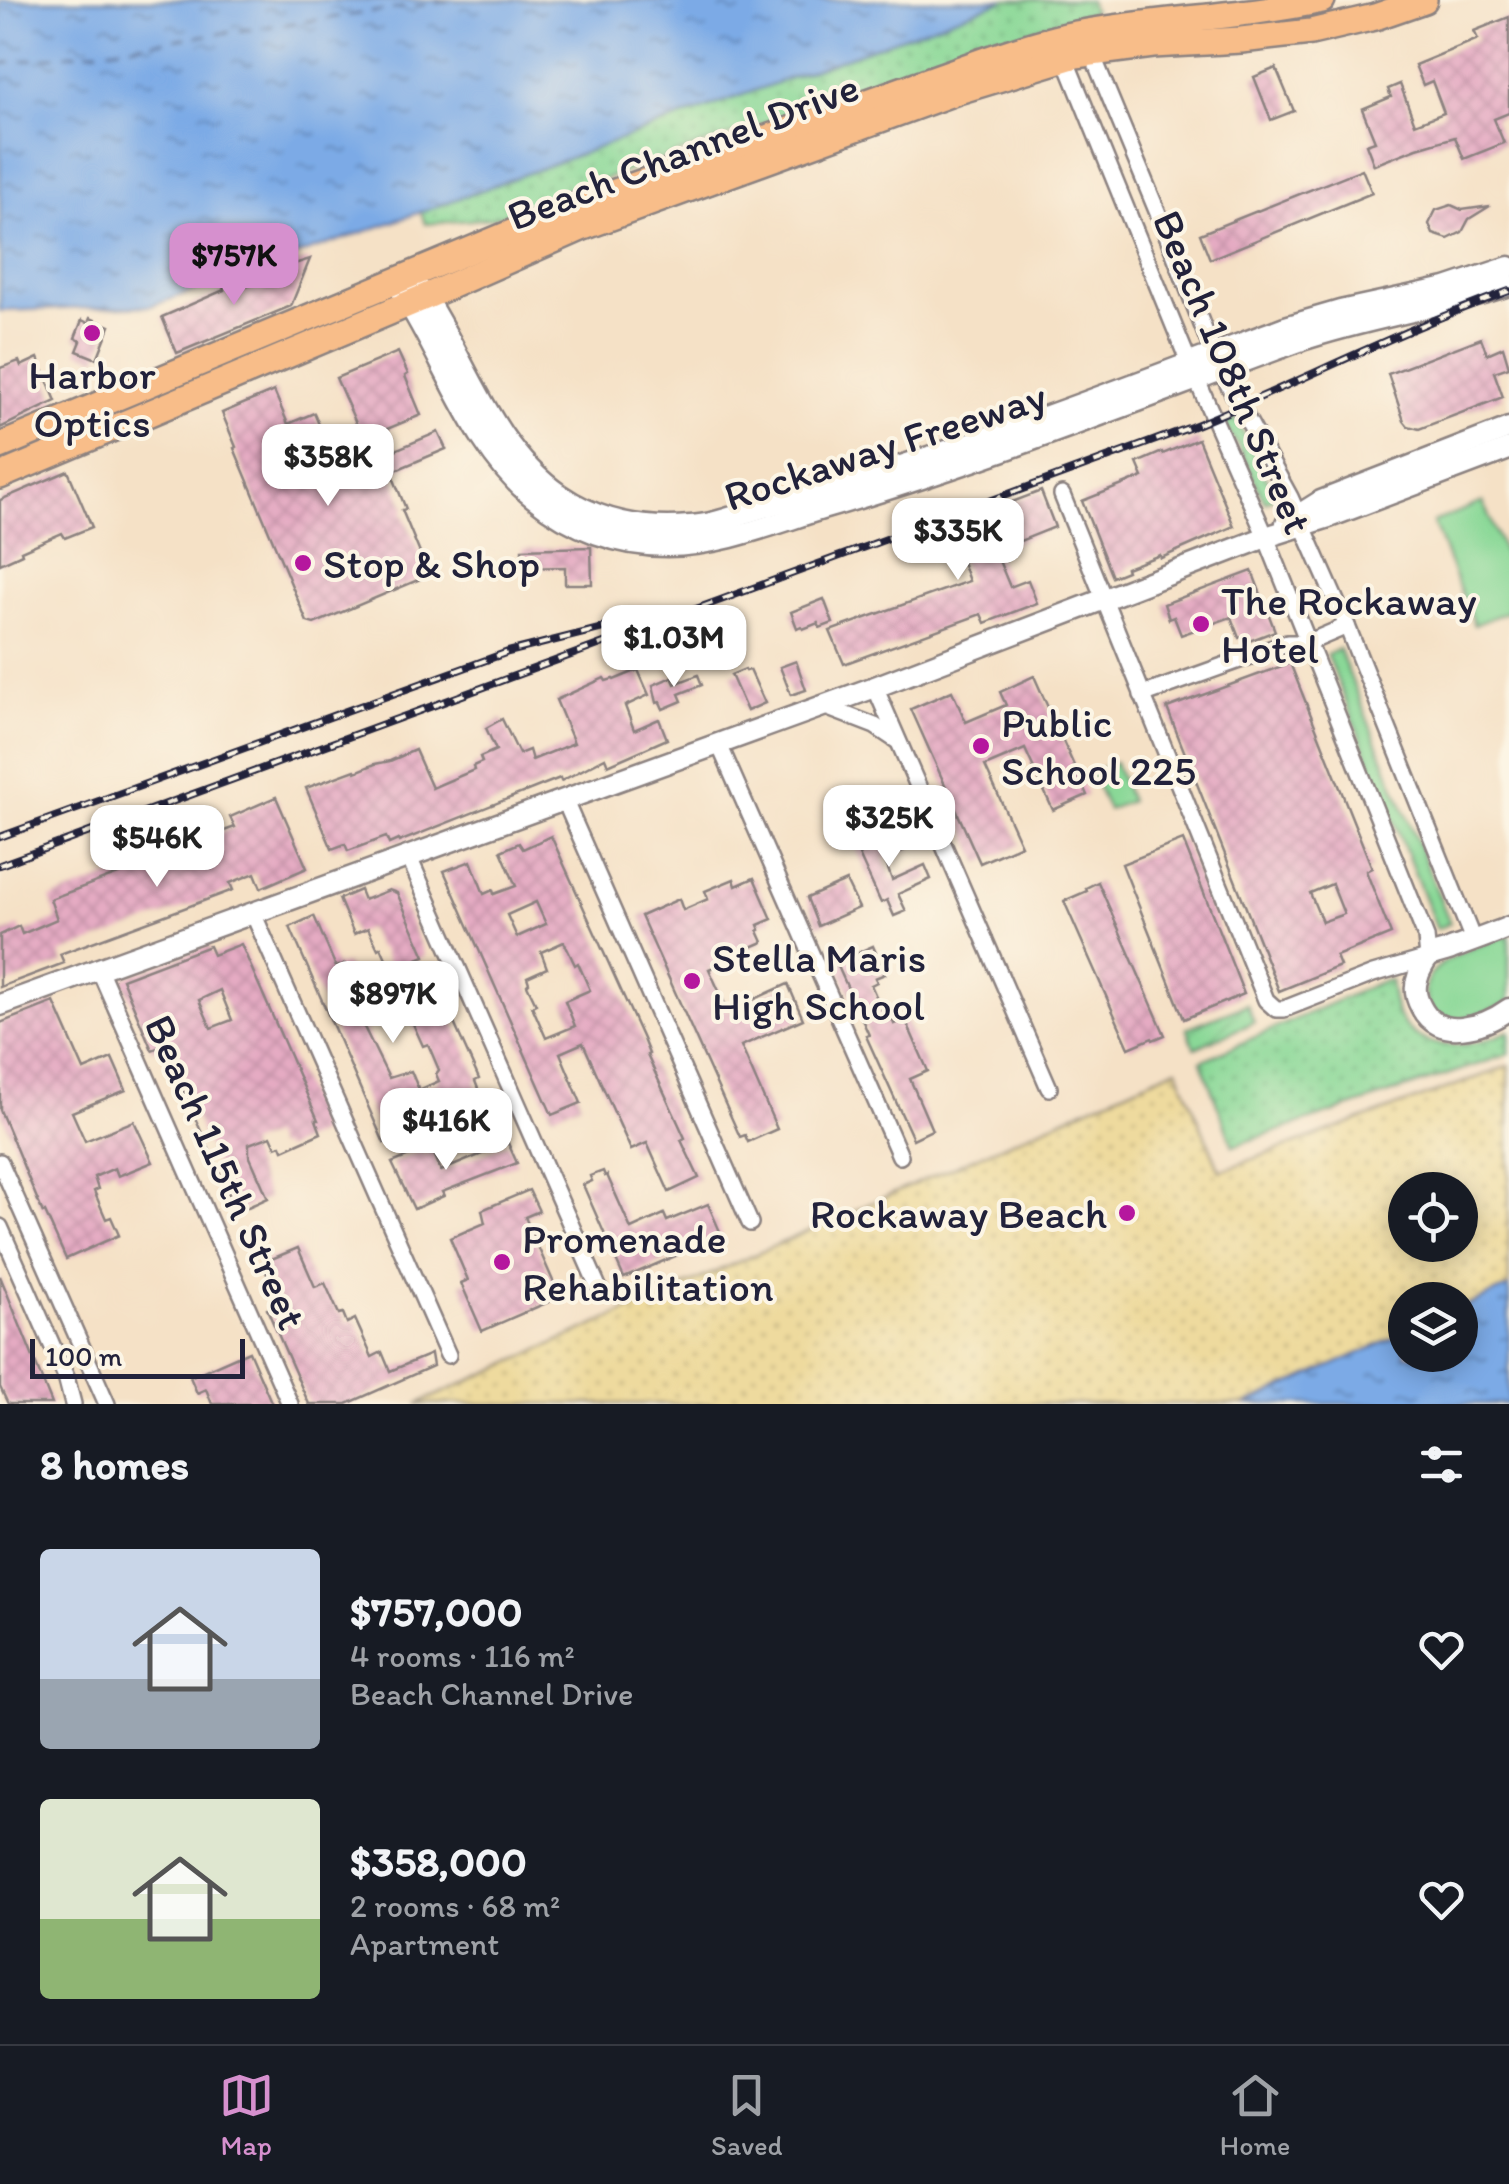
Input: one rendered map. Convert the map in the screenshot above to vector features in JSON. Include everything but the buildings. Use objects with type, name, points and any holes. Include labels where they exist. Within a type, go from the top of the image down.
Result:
[{"type":"main road","name":"Beach Channel Drive","points":[[0,446],[614,192],[983,61],[1322,0]]},
{"type":"main road","name":"Beach Channel Drive","points":[[1087,43],[1298,34],[1357,22],[1424,0]]},
{"type":"main road","name":"Beach Channel Drive","points":[[0,476],[599,220],[1061,48]]},
{"type":"street","name":"Beach 108th Street","points":[[1087,43],[1218,362],[1290,498],[1347,626],[1474,940]]},
{"type":"street","name":"Beach 108th Street","points":[[1061,48],[1193,371],[1266,537],[1426,937],[1428,958]]},
{"type":"street","name":"Rockaway Freeway","points":[[1218,362],[1322,316],[1446,288],[1509,267]]},
{"type":"street","name":"Rockaway Freeway","points":[[402,278],[417,300],[488,446],[508,474],[532,497],[569,521],[607,538],[664,546],[703,542],[933,475],[1218,362],[1509,285]]},
{"type":"street","points":[[1300,521],[1321,501],[1509,428]]},
{"type":"street","points":[[0,1005],[823,706],[1104,601],[1300,521],[1509,449]]},
{"type":"street","points":[[1062,495],[1266,1000],[1276,1009],[1288,1008],[1372,974],[1509,928]]},
{"type":"street","points":[[1142,695],[1287,643],[1306,643],[1347,626]]},
{"type":"street","points":[[874,687],[1049,1088]]},
{"type":"street","points":[[823,706],[875,726],[896,740]]},
{"type":"street","points":[[718,742],[900,1156]]},
{"type":"street","points":[[564,799],[750,1223]]},
{"type":"street","points":[[408,855],[599,1289]]},
{"type":"street","points":[[252,912],[448,1355]]},
{"type":"street","points":[[1428,958],[1416,993],[1424,1013],[1435,1023],[1450,1028],[1472,1027],[1509,1009]]},
{"type":"street","name":"Beach 115th Street","points":[[99,968],[290,1404]]},
{"type":"street","points":[[0,1162],[107,1404]]},
{"type":"street","points":[[0,1226],[61,1366],[73,1404]]},
{"type":"green space","points":[[1004,0],[1089,0],[1093,12],[493,218],[425,224],[421,212]]},
{"type":"green space","points":[[1236,419],[1279,495],[1265,502],[1223,424]]},
{"type":"green space","points":[[1483,502],[1509,566],[1509,611],[1474,625],[1433,522]]},
{"type":"green space","points":[[1339,649],[1450,923],[1437,929],[1327,655]]},
{"type":"green space","points":[[1115,763],[1130,801],[1108,810],[1091,773]]},
{"type":"green space","points":[[1509,935],[1509,1000],[1460,1021],[1433,1013],[1425,991],[1435,970],[1458,954]]},
{"type":"green space","points":[[1390,980],[1398,1015],[1422,1039],[1436,1044],[1465,1044],[1509,1031],[1509,1054],[1233,1146],[1201,1061]]},
{"type":"green space","points":[[1247,1004],[1254,1022],[1195,1048],[1187,1028]]},
{"type":"sand","name":"Rockaway Beach","points":[[1509,1066],[1509,1287],[1478,1301],[1478,1282],[1388,1282],[1388,1341],[1246,1404],[417,1404],[1177,1068],[1220,1171]]},
{"type":"water","points":[[0,0],[1004,0],[151,306],[0,311]]},
{"type":"water","points":[[1509,1287],[1509,1404],[1246,1404],[1388,1341],[1388,1372],[1478,1372],[1478,1301]]},
{"type":"ferry route","points":[[0,64],[459,0]]},
{"type":"railway","points":[[0,865],[1191,427],[1509,291]]},
{"type":"railway","points":[[0,837],[508,652],[619,624]]},
{"type":"place","name":"Harbor Optics","points":[[92,333]]},
{"type":"place","name":"Stop & Shop","points":[[303,563]]},
{"type":"place","name":"The Rockaway Hotel","points":[[1201,624]]},
{"type":"place","name":"Public School 225","points":[[981,746]]},
{"type":"place","name":"Stella Maris High School","points":[[692,981]]},
{"type":"place","name":"Rockaway Beach","points":[[1127,1213]]},
{"type":"place","name":"Promenade Rehabilitation","points":[[502,1262]]}]
